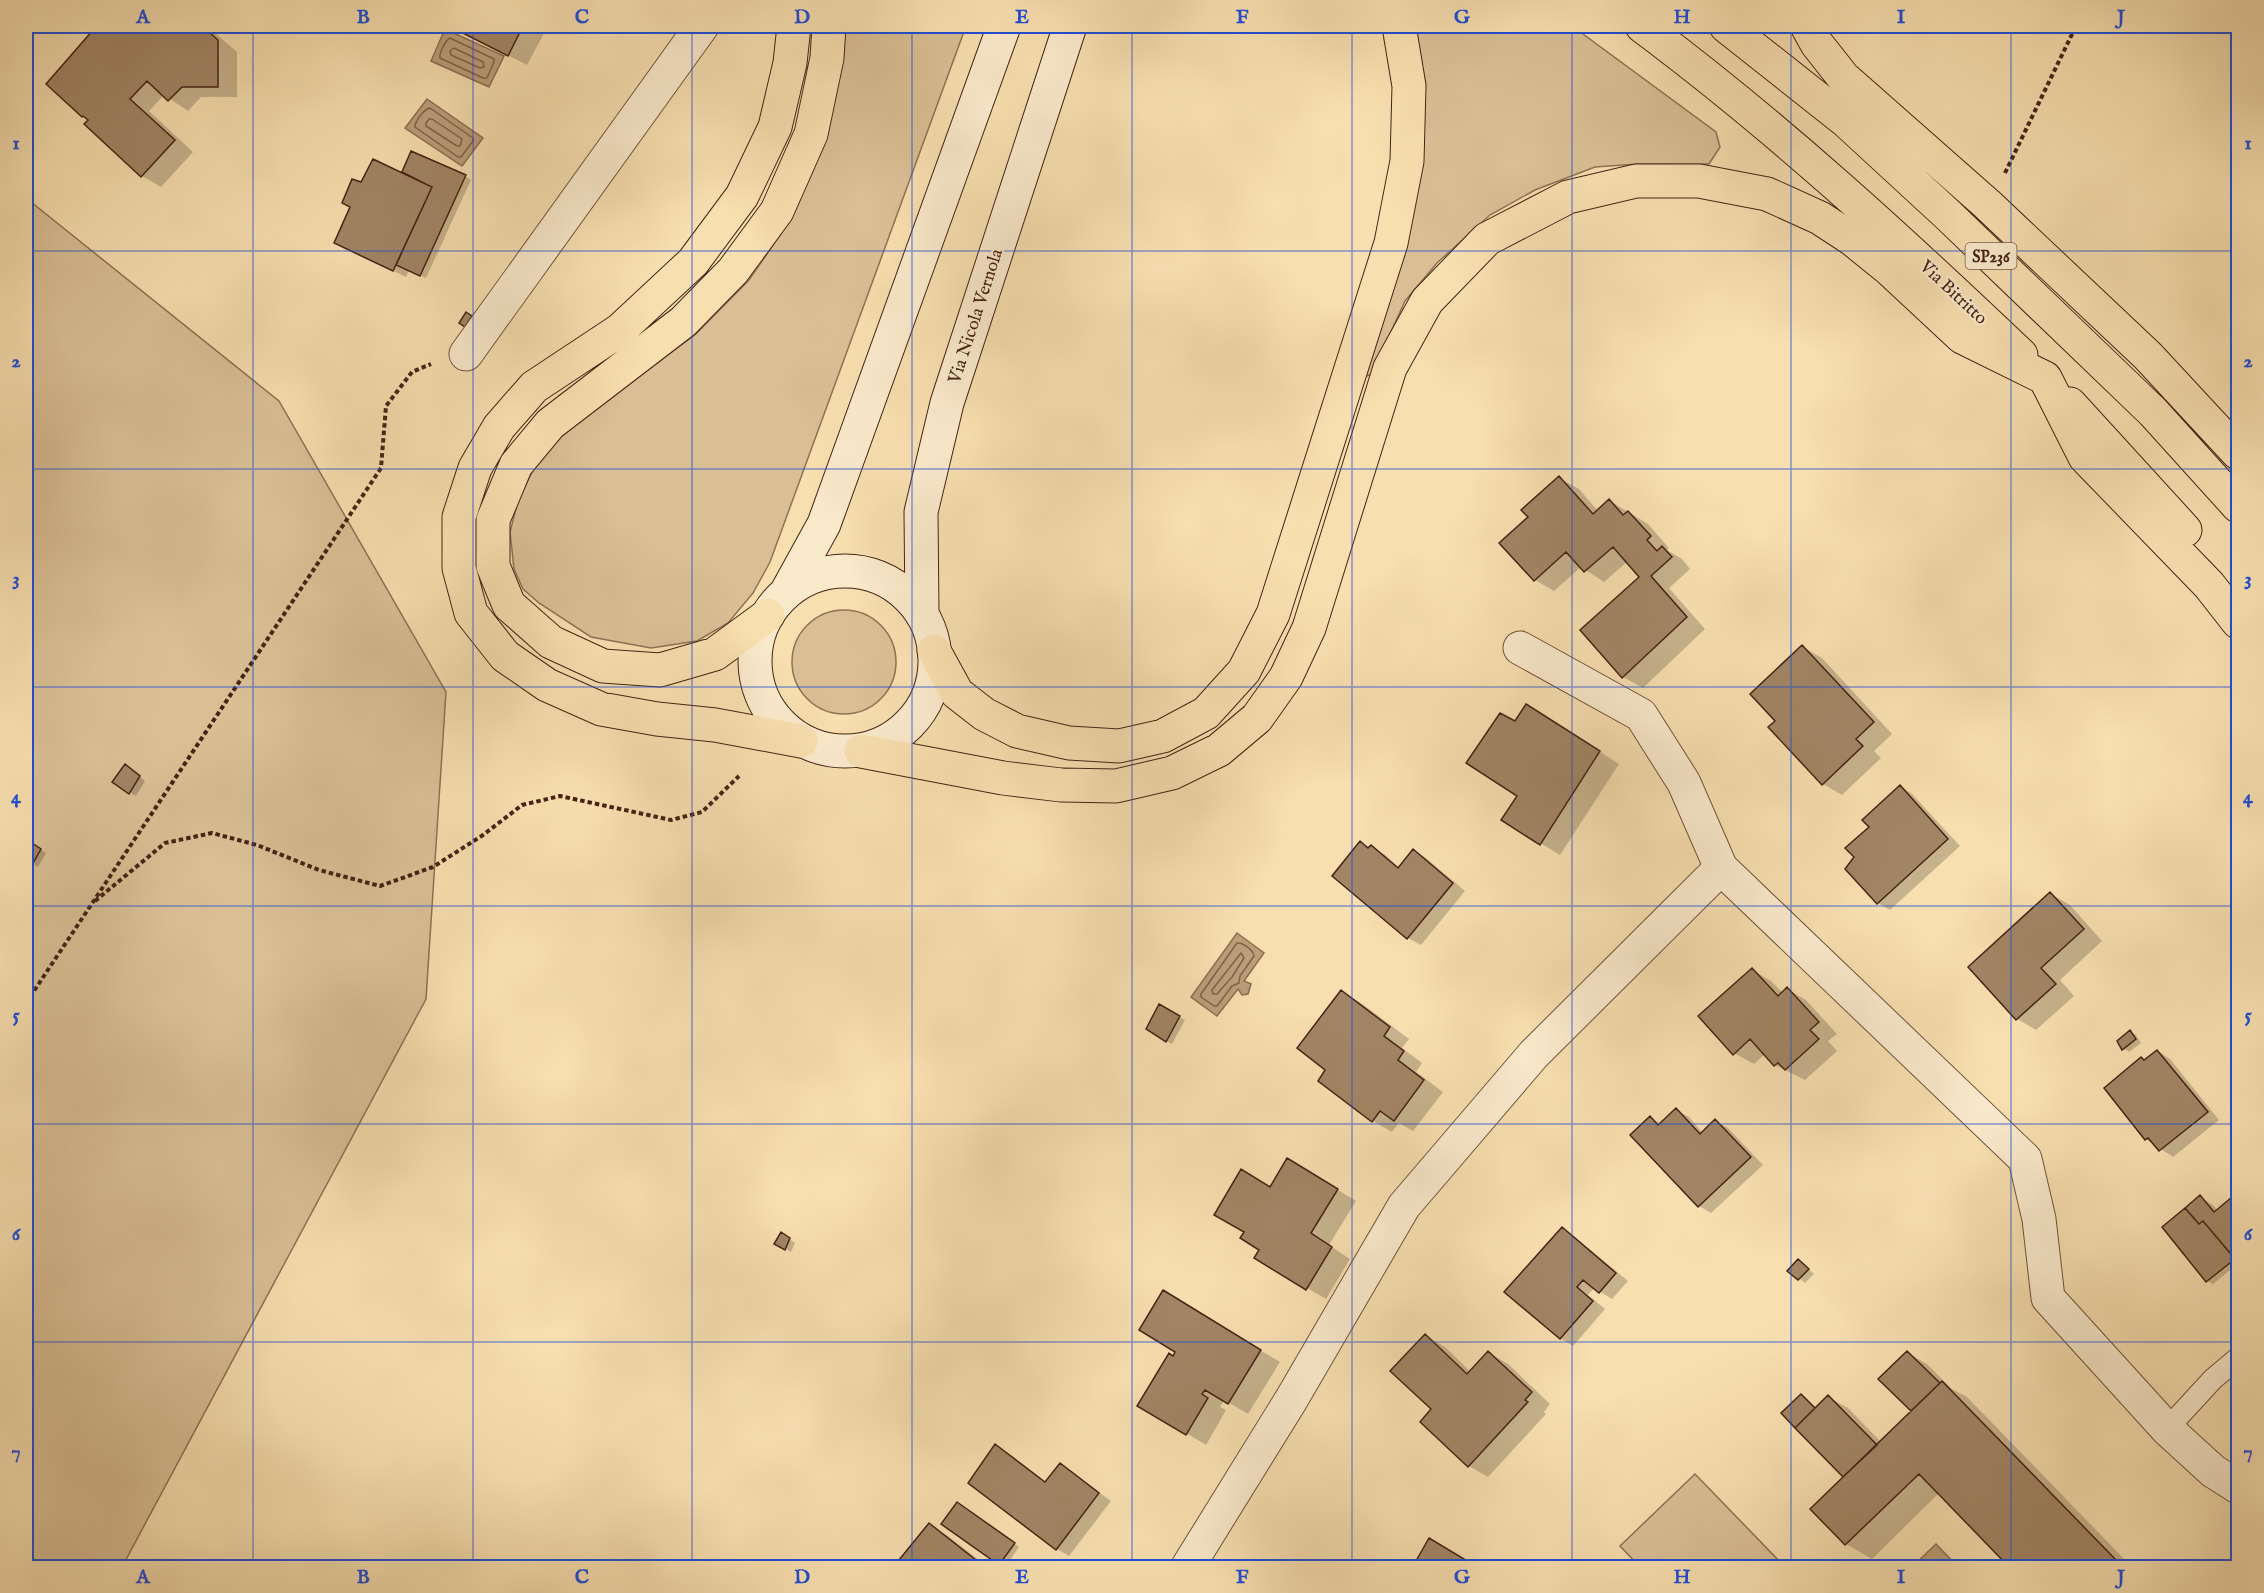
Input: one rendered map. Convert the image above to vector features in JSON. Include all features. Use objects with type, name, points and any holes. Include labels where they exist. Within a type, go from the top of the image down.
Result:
[{"type":"highway","points":[[794,26],[790,63],[775,127],[742,196],[693,262],[620,330],[534,387],[499,427],[475,468],[459,517],[459,568],[471,613],[505,656],[547,685],[601,710],[715,725],[801,741]]},
{"type":"highway","points":[[777,604],[715,654],[660,670],[603,666],[550,642],[509,605],[493,566],[493,520],[516,465],[550,424],[683,322],[733,271],[777,211],[811,134],[827,58],[830,26]]},
{"type":"highway","points":[[934,651],[957,693],[984,714],[1017,731],[1069,743],[1119,746],[1163,736],[1206,713],[1244,671],[1273,614],[1390,243],[1407,161],[1409,86],[1399,26]]},
{"type":"highway","name":"Via Bitritto","points":[[1642,26],[1702,71],[1810,162],[1934,272],[2045,378],[2238,588]]},
{"type":"highway","name":"SP236","points":[[1726,26],[1846,121],[1948,215],[2153,412],[2238,506]]},
{"type":"highway","points":[[1807,26],[1817,44],[1843,77],[1987,204],[2148,356],[2238,453]]},
{"type":"highway","points":[[861,751],[1003,778],[1061,785],[1116,786],[1172,773],[1219,750],[1257,718],[1291,667],[1309,628],[1390,368],[1427,301],[1486,239],[1568,197],[1636,181],[1699,181],[1767,194],[1820,218],[1852,239],[1889,269],[1962,337],[2045,378],[2085,457],[2209,585],[2238,622]]},
{"type":"street","points":[[466,354],[702,26]]},
{"type":"street","points":[[777,604],[812,577],[843,571],[874,576],[902,591],[922,614],[930,632],[934,651],[933,678],[924,704],[908,725],[886,742],[861,751],[830,751],[801,741],[778,723],[762,699],[755,671],[757,642],[777,604],[824,524],[1004,26]]},
{"type":"street","name":"Via Nicola Vernola","points":[[922,614],[921,512],[946,403],[1070,26]]},
{"type":"street","points":[[1520,648],[1641,716],[1684,783],[1721,868],[2025,1159],[2039,1219],[2048,1298],[2167,1429],[2213,1471],[2238,1487]]},
{"type":"street","points":[[1187,1568],[1291,1400],[1404,1206],[1534,1054],[1721,868]]},
{"type":"lane","points":[[2167,1429],[2213,1379],[2238,1358]]},
{"type":"path","points":[[1987,204],[2016,153],[2076,26]]},
{"type":"path","points":[[26,1003],[381,468],[386,406],[412,372],[438,360],[466,354]]},
{"type":"path","points":[[91,905],[165,843],[212,833],[257,845],[319,870],[380,885],[433,867],[483,835],[522,806],[560,796],[671,820],[702,812],[739,776]]},
{"type":"shaded area","points":[[841,26],[966,26],[770,562],[753,593],[728,623],[697,641],[651,648],[591,637],[539,603],[523,589],[514,569],[510,532],[518,501],[534,468],[557,440],[588,414],[696,334],[749,280],[780,235],[808,179]]},
{"type":"shaded area","points":[[1414,26],[1572,26],[1716,132],[1720,147],[1709,164],[1638,164],[1595,167],[1535,190],[1490,215],[1437,263],[1405,301],[1372,374],[1362,378],[1420,179],[1425,94]]},
{"type":"shaded area","points":[[26,198],[279,401],[446,692],[426,999],[122,1567],[26,1567]]},
{"type":"shaded area","points":[[844,610],[864,614],[881,625],[892,642],[896,662],[892,682],[881,699],[864,710],[844,714],[824,710],[807,699],[796,682],[792,662],[796,642],[807,625],[824,614]]},
{"type":"shaded area","points":[[1695,1474],[1785,1567],[1640,1567],[1620,1546]]},
{"type":"water","points":[[445,29],[504,56],[489,87],[431,61]]},
{"type":"water","points":[[427,99],[483,138],[462,166],[405,128]]},
{"type":"water","points":[[1237,933],[1264,953],[1244,981],[1251,984],[1248,994],[1242,995],[1238,989],[1217,1016],[1191,997]]},
{"type":"water","points":[[1936,1544],[1958,1567],[1912,1567]]},
{"type":"building","points":[[88,26],[202,26],[218,40],[218,87],[182,87],[168,101],[147,81],[130,99],[175,140],[141,177],[84,124],[88,120],[46,84],[93,30]]},
{"type":"building","points":[[449,26],[523,26],[508,56]]},
{"type":"building","points":[[411,151],[466,175],[420,276],[396,265],[432,187],[402,172]]},
{"type":"building","points":[[373,159],[432,187],[393,271],[334,243],[350,207],[342,203],[352,179],[361,182]]},
{"type":"building","points":[[466,312],[472,316],[465,327],[459,323]]},
{"type":"building","points":[[1559,476],[1593,514],[1609,499],[1623,515],[1628,511],[1651,536],[1647,540],[1657,551],[1662,546],[1672,557],[1651,576],[1687,617],[1622,678],[1580,630],[1639,577],[1613,547],[1584,572],[1566,552],[1534,581],[1499,543],[1528,517],[1521,510]]},
{"type":"building","points":[[1802,645],[1874,722],[1856,739],[1863,746],[1822,785],[1768,727],[1775,721],[1750,694]]},
{"type":"building","points":[[1526,704],[1600,751],[1540,845],[1501,820],[1517,796],[1466,763],[1500,713],[1515,721]]},
{"type":"building","points":[[125,764],[140,776],[129,794],[112,782]]},
{"type":"building","points":[[1900,785],[1948,839],[1877,904],[1845,869],[1854,857],[1845,848],[1869,827],[1862,820]]},
{"type":"building","points":[[26,839],[41,849],[32,865],[26,861]]},
{"type":"building","points":[[1360,841],[1368,848],[1371,845],[1398,868],[1413,849],[1453,883],[1407,939],[1332,876]]},
{"type":"building","points":[[2050,892],[2084,929],[2041,968],[2056,984],[2016,1020],[1968,967]]},
{"type":"building","points":[[1752,968],[1778,996],[1787,987],[1819,1022],[1810,1030],[1819,1039],[1785,1070],[1778,1063],[1774,1066],[1750,1039],[1733,1055],[1698,1016]]},
{"type":"building","points":[[1341,990],[1390,1027],[1384,1036],[1404,1051],[1398,1060],[1424,1080],[1394,1121],[1380,1111],[1372,1122],[1318,1081],[1325,1070],[1297,1048]]},
{"type":"building","points":[[1159,1004],[1180,1016],[1166,1042],[1146,1029]]},
{"type":"building","points":[[2130,1030],[2136,1039],[2122,1050],[2117,1041]]},
{"type":"building","points":[[2157,1050],[2208,1112],[2159,1151],[2148,1138],[2145,1140],[2104,1088],[2141,1057],[2144,1060]]},
{"type":"building","points":[[1676,1108],[1700,1134],[1715,1119],[1751,1157],[1698,1207],[1630,1135],[1650,1116],[1658,1125]]},
{"type":"building","points":[[1287,1158],[1338,1189],[1311,1233],[1332,1247],[1306,1290],[1254,1258],[1259,1250],[1240,1238],[1244,1232],[1214,1215],[1241,1169],[1270,1187]]},
{"type":"building","points":[[2238,1192],[2238,1256],[2235,1259],[2203,1221],[2199,1224],[2185,1208],[2200,1195],[2214,1212]]},
{"type":"building","points":[[2185,1208],[2199,1224],[2203,1221],[2235,1259],[2206,1282],[2162,1227]]},
{"type":"building","points":[[1562,1227],[1616,1273],[1599,1293],[1583,1280],[1577,1287],[1593,1301],[1560,1339],[1504,1292]]},
{"type":"building","points":[[781,1232],[790,1238],[785,1250],[774,1244]]},
{"type":"building","points":[[1798,1259],[1809,1269],[1798,1280],[1787,1271]]},
{"type":"building","points":[[1163,1290],[1261,1350],[1228,1404],[1205,1390],[1202,1394],[1208,1398],[1186,1435],[1137,1406],[1169,1353],[1173,1356],[1175,1352],[1139,1330]]},
{"type":"building","points":[[1425,1334],[1467,1374],[1488,1351],[1532,1392],[1525,1400],[1528,1402],[1468,1467],[1420,1422],[1431,1409],[1390,1371]]},
{"type":"building","points":[[1907,1351],[1940,1383],[1911,1411],[1878,1379]]},
{"type":"building","points":[[1942,1381],[2117,1561],[2111,1568],[2010,1568],[1919,1474],[1845,1545],[1810,1509]]},
{"type":"building","points":[[1801,1394],[1815,1408],[1795,1428],[1781,1413]]},
{"type":"building","points":[[1828,1395],[1877,1445],[1843,1477],[1795,1428]]},
{"type":"building","points":[[995,1444],[1045,1482],[1060,1463],[1099,1493],[1056,1550],[968,1483]]},
{"type":"building","points":[[957,1502],[1015,1543],[999,1565],[941,1524]]},
{"type":"building","points":[[929,1523],[986,1568],[909,1568],[899,1560]]},
{"type":"building","points":[[1429,1538],[1469,1562],[1465,1568],[1412,1568]]}]
